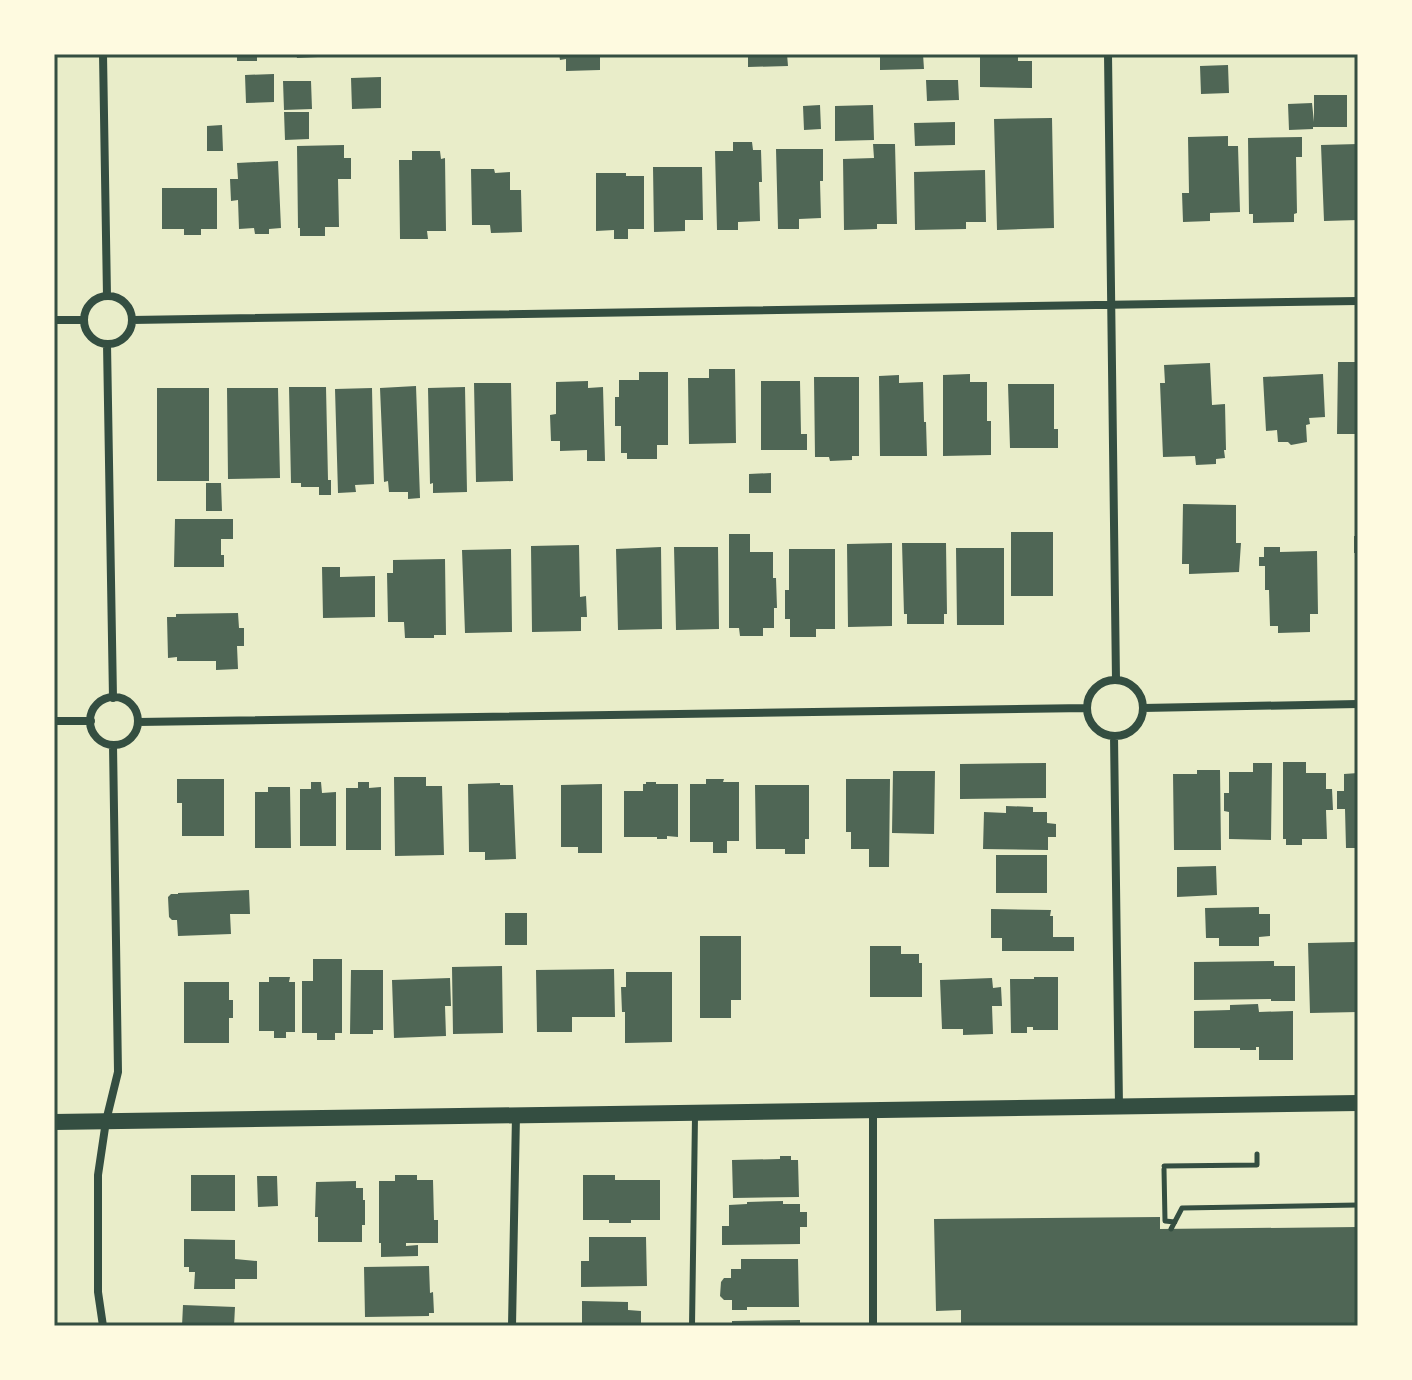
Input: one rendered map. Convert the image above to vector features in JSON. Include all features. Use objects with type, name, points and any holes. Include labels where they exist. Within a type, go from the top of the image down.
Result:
[{"type":"main road","points":[[54,1122],[1358,1103]]},
{"type":"street","points":[[103,54],[107,296]]},
{"type":"street","points":[[1108,54],[1116,680]]},
{"type":"street","points":[[107,296],[125,302],[132,320],[126,337],[120,342],[107,344],[91,338],[84,320],[88,306],[94,300],[107,296]]},
{"type":"street","points":[[132,320],[1358,301]]},
{"type":"street","points":[[54,320],[84,320]]},
{"type":"street","points":[[107,344],[113,698]]},
{"type":"street","points":[[1116,680],[1136,690],[1143,708],[1133,730],[1114,736],[1099,731],[1093,725],[1087,708],[1094,690],[1101,684],[1116,680]]},
{"type":"street","points":[[113,698],[131,704],[136,710],[138,722],[131,739],[113,745],[97,738],[91,721],[95,707],[101,701],[113,698]]},
{"type":"street","points":[[1143,708],[1358,704]]},
{"type":"street","points":[[138,722],[1087,708]]},
{"type":"street","points":[[54,721],[91,721]]},
{"type":"street","points":[[1114,736],[1119,1107]]},
{"type":"street","points":[[103,1326],[98,1292],[98,1175],[106,1121],[118,1072],[113,745]]},
{"type":"street","points":[[873,1110],[873,1326]]},
{"type":"street","points":[[512,1326],[516,1115]]},
{"type":"lane","points":[[692,1326],[695,1112]]},
{"type":"path","points":[[1175,1222],[1165,1221],[1164,1167],[1257,1165],[1257,1154]]},
{"type":"path","points":[[1171,1229],[1182,1208],[1358,1205]]},
{"type":"building","points":[[237,54],[257,54],[257,61],[237,61]]},
{"type":"building","points":[[296,54],[318,54],[318,57],[297,58]]},
{"type":"building","points":[[559,54],[600,54],[600,70],[566,71],[566,59],[560,60]]},
{"type":"building","points":[[748,54],[787,54],[788,66],[748,67]]},
{"type":"building","points":[[880,54],[923,54],[924,69],[880,70]]},
{"type":"building","points":[[980,54],[1018,54],[1018,61],[1032,61],[1032,88],[980,87]]},
{"type":"building","points":[[1228,65],[1229,93],[1201,94],[1200,66]]},
{"type":"building","points":[[274,74],[274,102],[246,103],[245,75]]},
{"type":"building","points":[[381,77],[381,108],[352,109],[351,78]]},
{"type":"building","points":[[926,80],[958,80],[959,100],[927,101]]},
{"type":"building","points":[[283,81],[311,81],[312,109],[284,110]]},
{"type":"building","points":[[1314,95],[1347,95],[1347,127],[1289,130],[1288,104],[1312,103],[1314,122]]},
{"type":"building","points":[[820,105],[821,129],[804,130],[803,106]]},
{"type":"building","points":[[873,105],[874,140],[835,141],[835,106]]},
{"type":"building","points":[[284,112],[309,112],[309,139],[285,140]]},
{"type":"building","points":[[1052,118],[1054,228],[997,230],[994,119]]},
{"type":"building","points":[[955,122],[955,145],[915,146],[914,123]]},
{"type":"building","points":[[222,125],[223,151],[207,151],[207,126]]},
{"type":"building","points":[[1228,136],[1228,146],[1238,146],[1240,212],[1210,213],[1210,221],[1183,222],[1182,193],[1189,193],[1188,137]]},
{"type":"building","points":[[1302,137],[1302,157],[1296,157],[1297,213],[1294,214],[1294,222],[1253,223],[1253,214],[1249,214],[1248,138]]},
{"type":"building","points":[[733,142],[752,142],[753,150],[761,150],[760,221],[738,222],[738,230],[717,230],[715,151],[733,151]]},
{"type":"building","points":[[873,144],[895,144],[897,224],[877,224],[877,229],[844,230],[843,159],[874,158]]},
{"type":"building","points":[[1358,144],[1358,220],[1324,221],[1321,145]]},
{"type":"building","points":[[344,145],[344,158],[351,158],[351,179],[338,179],[339,227],[325,227],[325,236],[300,236],[297,146]]},
{"type":"building","points":[[776,149],[823,149],[821,218],[799,219],[799,229],[778,229]]},
{"type":"building","points":[[412,151],[440,151],[441,159],[445,158],[446,231],[427,231],[428,239],[400,239],[399,160],[412,160]]},
{"type":"building","points":[[278,161],[281,228],[269,229],[269,234],[255,234],[254,228],[239,229],[238,200],[231,201],[230,179],[238,179],[237,163]]},
{"type":"building","points":[[653,167],[702,167],[703,220],[685,220],[685,231],[654,232]]},
{"type":"building","points":[[471,169],[510,172],[510,190],[521,190],[522,232],[491,233],[490,225],[472,225]]},
{"type":"building","points":[[985,170],[986,222],[966,222],[966,229],[915,230],[914,172]]},
{"type":"building","points":[[596,173],[644,176],[644,229],[628,229],[628,239],[614,239],[614,230],[596,231]]},
{"type":"building","points":[[162,188],[217,188],[217,229],[201,229],[201,235],[184,235],[184,229],[162,229]]},
{"type":"building","points":[[1338,362],[1358,362],[1358,434],[1337,434]]},
{"type":"building","points":[[1210,363],[1212,405],[1225,404],[1225,458],[1216,459],[1216,464],[1196,465],[1195,456],[1163,457],[1160,383],[1165,383],[1164,365]]},
{"type":"building","points":[[709,369],[735,369],[736,443],[689,444],[688,378],[709,378]]},
{"type":"building","points":[[639,372],[668,372],[668,445],[657,445],[657,459],[627,459],[627,453],[621,453],[621,426],[615,426],[615,397],[619,397],[619,380],[639,380]]},
{"type":"building","points":[[970,374],[970,382],[987,382],[991,455],[943,456],[943,375]]},
{"type":"building","points":[[1323,374],[1325,417],[1309,418],[1310,424],[1306,425],[1307,442],[1291,445],[1278,442],[1277,430],[1266,431],[1263,377]]},
{"type":"building","points":[[899,375],[899,383],[923,382],[927,456],[880,456],[879,376]]},
{"type":"building","points":[[814,377],[859,377],[859,456],[852,456],[852,460],[830,461],[829,457],[815,457]]},
{"type":"building","points":[[588,381],[588,388],[603,387],[605,461],[587,461],[587,450],[560,451],[560,441],[551,441],[550,415],[556,414],[556,382]]},
{"type":"building","points":[[761,381],[800,381],[801,434],[807,434],[807,450],[761,450]]},
{"type":"building","points":[[474,383],[511,383],[513,481],[476,482]]},
{"type":"building","points":[[1008,384],[1054,384],[1054,429],[1058,429],[1058,448],[1010,448]]},
{"type":"building","points":[[416,386],[420,498],[408,499],[408,492],[389,492],[388,481],[384,482],[380,388]]},
{"type":"building","points":[[289,387],[326,387],[331,495],[319,495],[319,487],[301,487],[301,483],[291,483]]},
{"type":"building","points":[[465,387],[467,492],[433,493],[433,483],[430,484],[428,388]]},
{"type":"building","points":[[157,388],[209,388],[209,481],[157,481]]},
{"type":"building","points":[[227,388],[278,388],[280,478],[228,479]]},
{"type":"building","points":[[372,388],[374,484],[355,485],[356,492],[338,493],[335,389]]},
{"type":"building","points":[[771,473],[771,493],[749,493],[749,474]]},
{"type":"building","points":[[206,483],[221,483],[222,511],[206,511]]},
{"type":"building","points":[[1183,504],[1236,505],[1236,543],[1241,543],[1239,572],[1189,574],[1189,564],[1182,564]]},
{"type":"building","points":[[175,519],[233,519],[233,539],[221,539],[224,567],[174,567]]},
{"type":"building","points":[[1011,532],[1053,532],[1053,596],[1011,596]]},
{"type":"building","points":[[729,534],[750,534],[750,552],[773,552],[777,608],[774,608],[774,628],[763,628],[763,636],[740,636],[739,628],[729,628]]},
{"type":"building","points":[[1354,536],[1358,536],[1358,553],[1354,553]]},
{"type":"building","points":[[892,543],[892,626],[848,627],[847,544]]},
{"type":"building","points":[[902,543],[946,543],[947,614],[944,614],[944,624],[907,624]]},
{"type":"building","points":[[579,545],[580,597],[586,596],[587,617],[581,617],[581,631],[532,632],[531,546]]},
{"type":"building","points":[[661,547],[662,629],[618,630],[616,549]]},
{"type":"building","points":[[674,547],[718,547],[719,629],[676,630]]},
{"type":"building","points":[[1264,547],[1280,547],[1280,552],[1317,551],[1318,614],[1310,614],[1310,632],[1278,633],[1278,626],[1270,626],[1265,566],[1259,566],[1259,557],[1264,557]]},
{"type":"building","points":[[956,548],[1004,548],[1004,625],[957,625]]},
{"type":"building","points":[[511,549],[512,632],[465,633],[462,550]]},
{"type":"building","points":[[789,549],[835,549],[835,629],[816,629],[816,637],[790,637],[790,619],[785,619]]},
{"type":"building","points":[[445,559],[446,635],[405,638],[404,622],[388,622],[387,573],[393,573],[393,560]]},
{"type":"building","points":[[322,567],[340,567],[340,577],[375,576],[375,617],[323,618]]},
{"type":"building","points":[[238,613],[239,628],[244,628],[244,646],[237,646],[238,669],[216,670],[216,661],[177,661],[177,657],[168,658],[167,617],[176,617],[176,614]]},
{"type":"building","points":[[1283,762],[1306,762],[1306,773],[1326,773],[1326,789],[1332,789],[1333,810],[1326,810],[1327,839],[1302,839],[1302,845],[1286,845],[1286,839],[1283,839]]},
{"type":"building","points":[[1046,763],[1046,798],[960,799],[960,764]]},
{"type":"building","points":[[1253,763],[1272,763],[1271,840],[1229,839],[1229,812],[1224,811],[1224,793],[1229,793],[1229,772],[1253,772]]},
{"type":"building","points":[[1197,770],[1220,770],[1221,850],[1174,850],[1173,774],[1197,774]]},
{"type":"building","points":[[893,771],[935,771],[934,834],[892,833]]},
{"type":"building","points":[[1358,773],[1358,848],[1346,848],[1345,809],[1337,809],[1337,791],[1344,791],[1344,774]]},
{"type":"building","points":[[394,777],[426,777],[426,786],[442,786],[444,855],[395,856]]},
{"type":"building","points":[[177,779],[224,779],[224,836],[182,836],[182,803],[177,803]]},
{"type":"building","points":[[706,779],[739,782],[739,841],[727,841],[727,853],[713,853],[713,842],[690,842],[690,784],[706,784]]},
{"type":"building","points":[[846,779],[890,779],[889,867],[869,867],[869,849],[851,849],[851,832],[846,832]]},
{"type":"building","points":[[311,782],[321,782],[322,793],[336,792],[336,846],[300,846],[300,789],[311,789]]},
{"type":"building","points":[[358,782],[369,782],[369,788],[381,787],[381,850],[346,850],[346,788],[358,788]]},
{"type":"building","points":[[646,782],[678,784],[678,837],[624,837],[624,791],[643,791]]},
{"type":"building","points":[[468,784],[513,785],[516,859],[485,860],[485,852],[469,852]]},
{"type":"building","points":[[602,784],[602,853],[578,853],[578,847],[561,847],[561,785]]},
{"type":"building","points":[[755,785],[809,785],[809,839],[805,839],[805,854],[785,854],[785,849],[756,849]]},
{"type":"building","points":[[268,787],[290,787],[291,848],[255,848],[255,792],[268,792]]},
{"type":"building","points":[[1006,806],[1033,807],[1033,812],[1047,812],[1047,823],[1056,824],[1056,837],[1048,837],[1048,850],[983,849],[984,812],[1006,813]]},
{"type":"building","points":[[996,855],[1047,855],[1047,893],[996,893]]},
{"type":"building","points":[[1216,866],[1217,895],[1177,897],[1177,867]]},
{"type":"building","points":[[249,890],[250,914],[230,914],[231,934],[178,936],[177,920],[169,917],[168,897],[171,894]]},
{"type":"building","points":[[1259,907],[1259,914],[1270,914],[1270,936],[1259,937],[1259,946],[1219,946],[1219,938],[1206,938],[1205,908]]},
{"type":"building","points":[[991,909],[1051,910],[1053,937],[1074,937],[1074,951],[1002,951],[1002,938],[991,938]]},
{"type":"building","points":[[505,913],[527,913],[527,945],[505,945]]},
{"type":"building","points":[[700,936],[741,936],[741,1000],[731,1000],[731,1018],[700,1018]]},
{"type":"building","points":[[1357,942],[1358,1012],[1310,1013],[1308,943]]},
{"type":"building","points":[[870,946],[901,946],[901,954],[919,954],[922,997],[870,997]]},
{"type":"building","points":[[313,959],[342,959],[342,1033],[335,1033],[335,1040],[317,1040],[317,1033],[302,1033],[302,981],[313,981]]},
{"type":"building","points":[[1274,961],[1274,966],[1295,966],[1295,1001],[1194,1000],[1194,962]]},
{"type":"building","points":[[502,966],[503,1033],[453,1034],[452,967]]},
{"type":"building","points":[[614,969],[615,1017],[572,1017],[572,1032],[537,1032],[536,970]]},
{"type":"building","points":[[351,970],[383,970],[383,1030],[373,1030],[373,1034],[350,1034]]},
{"type":"building","points":[[626,972],[672,972],[672,1042],[625,1043],[621,987],[626,987]]},
{"type":"building","points":[[269,977],[290,977],[289,982],[295,982],[295,1032],[286,1032],[286,1038],[274,1038],[274,1031],[259,1031],[259,982],[269,982]]},
{"type":"building","points":[[1058,977],[1058,1030],[1033,1030],[1033,1027],[1027,1027],[1027,1033],[1011,1033],[1010,979]]},
{"type":"building","points":[[450,978],[451,1006],[445,1006],[446,1036],[394,1038],[392,980]]},
{"type":"building","points":[[992,978],[993,988],[1001,987],[1002,1006],[992,1006],[993,1034],[963,1035],[963,1029],[942,1029],[940,980]]},
{"type":"building","points":[[184,982],[229,982],[233,1018],[229,1018],[229,1043],[184,1043]]},
{"type":"building","points":[[1258,1004],[1259,1012],[1293,1011],[1293,1060],[1259,1060],[1259,1047],[1256,1050],[1194,1048],[1194,1011],[1230,1010],[1230,1005]]},
{"type":"building","points":[[780,1156],[798,1160],[799,1197],[733,1198],[732,1160],[780,1159]]},
{"type":"building","points":[[191,1175],[235,1175],[235,1211],[191,1211]]},
{"type":"building","points":[[395,1175],[417,1175],[417,1180],[433,1180],[438,1243],[406,1243],[406,1246],[418,1245],[418,1256],[381,1257],[379,1181],[395,1181]]},
{"type":"building","points":[[583,1175],[615,1175],[615,1180],[660,1180],[660,1220],[609,1223],[609,1220],[583,1220]]},
{"type":"building","points":[[257,1176],[277,1176],[278,1206],[258,1207]]},
{"type":"building","points":[[356,1181],[356,1188],[363,1188],[365,1200],[362,1242],[318,1242],[316,1182]]},
{"type":"building","points":[[783,1201],[783,1204],[800,1204],[800,1212],[807,1212],[807,1227],[800,1227],[800,1244],[722,1245],[722,1226],[729,1226],[729,1205]]},
{"type":"building","points":[[1160,1217],[1160,1229],[1358,1227],[1358,1326],[961,1326],[961,1310],[936,1311],[934,1219]]},
{"type":"building","points":[[589,1237],[646,1237],[647,1286],[581,1287],[581,1261],[589,1261]]},
{"type":"building","points":[[184,1239],[235,1240],[235,1259],[257,1261],[257,1279],[235,1279],[235,1289],[194,1289],[195,1272],[189,1272],[189,1267],[184,1267]]},
{"type":"building","points":[[741,1259],[798,1259],[799,1307],[732,1310],[732,1300],[724,1300],[720,1296],[721,1282],[724,1278],[731,1278],[731,1269],[741,1269]]},
{"type":"building","points":[[429,1266],[434,1313],[429,1313],[429,1316],[365,1317],[364,1267]]},
{"type":"building","points":[[582,1301],[628,1302],[628,1310],[641,1311],[641,1326],[582,1326]]},
{"type":"building","points":[[183,1305],[235,1307],[234,1326],[182,1326]]},
{"type":"building","points":[[800,1320],[800,1326],[732,1326],[732,1321]]}]
